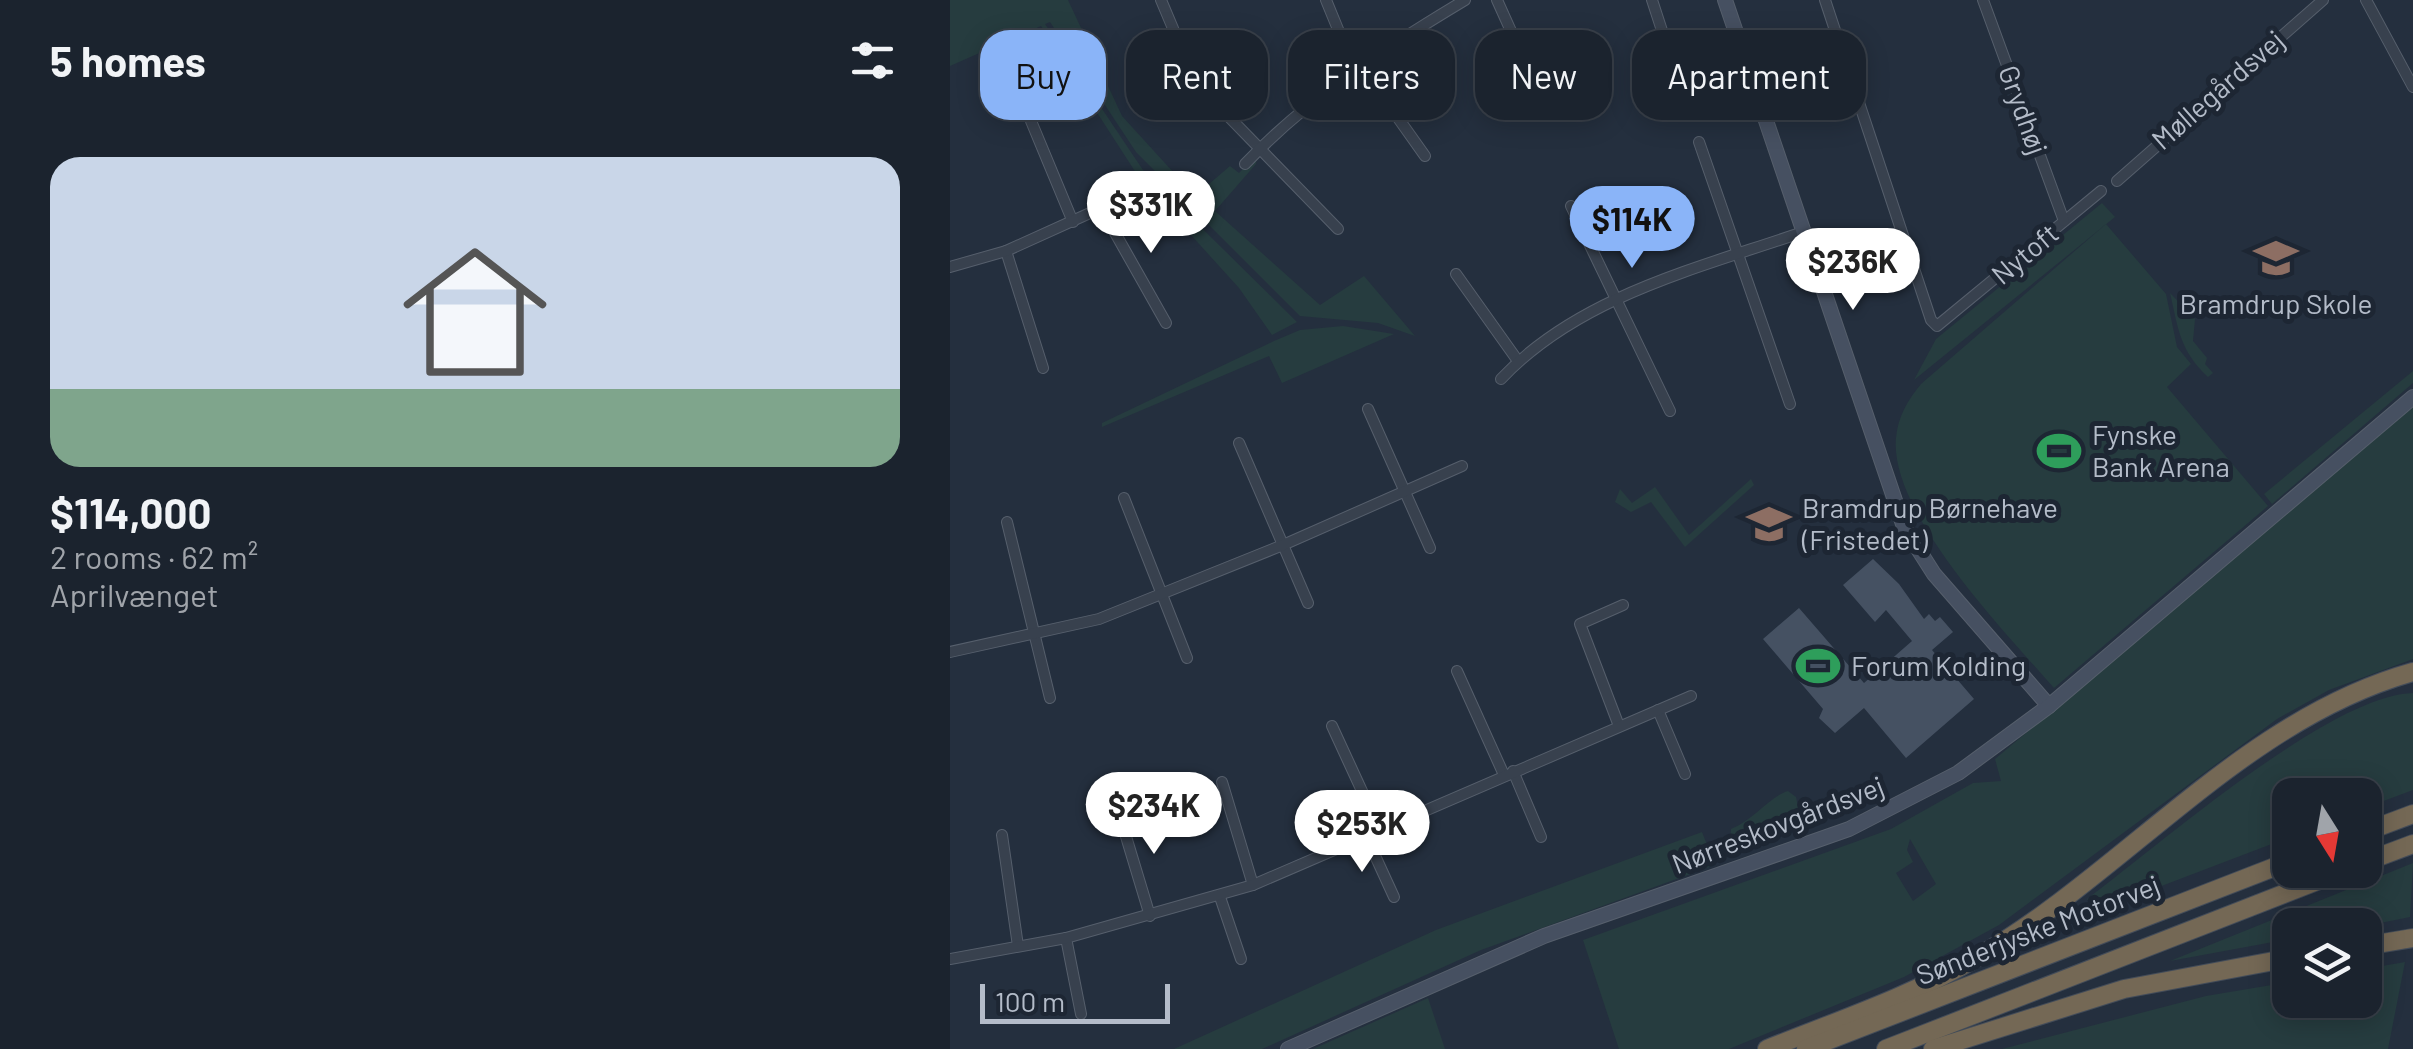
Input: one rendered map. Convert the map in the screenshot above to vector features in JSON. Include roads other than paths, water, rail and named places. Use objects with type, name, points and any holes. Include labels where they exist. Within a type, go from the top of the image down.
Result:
[{"type":"highway","points":[[1767,1049],[1908,992],[1976,958],[2087,881],[2273,738],[2366,689],[2413,672]]},
{"type":"highway","points":[[2382,826],[2413,814]]},
{"type":"highway","points":[[2382,856],[2413,844]]},
{"type":"highway","name":"Sønderjyske Motorvej","points":[[1806,1049],[2272,868]]},
{"type":"highway","name":"Sønderjyske Motorvej","points":[[1886,1049],[2299,888]]},
{"type":"highway","points":[[2382,943],[2413,938]]},
{"type":"highway","points":[[1934,1049],[2124,989],[2272,961]]},
{"type":"street","points":[[1161,0],[1196,82],[1338,229]]},
{"type":"street","points":[[1326,0],[1338,30]]},
{"type":"street","points":[[1416,30],[1466,0]]},
{"type":"street","points":[[1497,0],[1511,30]]},
{"type":"street","points":[[1652,0],[1662,30]]},
{"type":"street","points":[[1725,0],[1904,527],[1934,574],[2049,706]]},
{"type":"street","name":"Nytoft","points":[[1825,0],[1931,320],[1937,326],[2101,191]]},
{"type":"street","name":"Grydhøj","points":[[1983,0],[2064,220]]},
{"type":"street","name":"Møllegårdsvej","points":[[2116,181],[2322,0]]},
{"type":"street","points":[[2366,0],[2409,70],[2413,87]]},
{"type":"street","points":[[1245,164],[1294,120]]},
{"type":"street","points":[[1399,120],[1425,156]]},
{"type":"street","points":[[1031,121],[1074,222]]},
{"type":"street","points":[[1699,142],[1790,404]]},
{"type":"street","points":[[1571,206],[1670,411]]},
{"type":"street","points":[[950,267],[1006,252],[1101,208],[1166,323]]},
{"type":"street","points":[[1501,378],[1518,361],[1614,300],[1672,275],[1803,232]]},
{"type":"street","points":[[1006,252],[1043,368]]},
{"type":"street","points":[[1456,274],[1518,361]]},
{"type":"street","name":"Nørreskovgårdsvej","points":[[1288,1049],[1544,936],[1849,830],[1958,773],[2049,706],[2413,397]]},
{"type":"street","points":[[1368,409],[1402,494],[1430,548]]},
{"type":"street","points":[[1239,443],[1308,604]]},
{"type":"street","points":[[950,652],[1035,636],[1160,596],[1462,466]]},
{"type":"street","points":[[1124,498],[1187,658]]},
{"type":"street","points":[[1007,522],[1050,698]]},
{"type":"street","points":[[1619,726],[1580,624],[1623,605]]},
{"type":"street","points":[[1457,671],[1541,836]]},
{"type":"street","points":[[950,958],[1066,938],[1254,885],[1691,696]]},
{"type":"street","points":[[1658,710],[1686,774]]},
{"type":"street","points":[[1332,726],[1379,828]]},
{"type":"street","points":[[1222,782],[1254,885]]},
{"type":"street","points":[[1118,810],[1150,916]]},
{"type":"street","points":[[1002,835],[1018,946]]},
{"type":"street","points":[[1366,836],[1394,897]]},
{"type":"street","points":[[1220,897],[1241,960]]},
{"type":"street","points":[[1066,938],[1081,1014]]},
{"type":"place","name":"Bramdrup Skole","points":[[2276,258]]},
{"type":"place","name":"Fynske Bank Arena","points":[[2059,451]]},
{"type":"place","name":"Bramdrup Børnehave (Fristedet)","points":[[1769,524]]},
{"type":"place","name":"Forum Kolding","points":[[1818,666]]}]
